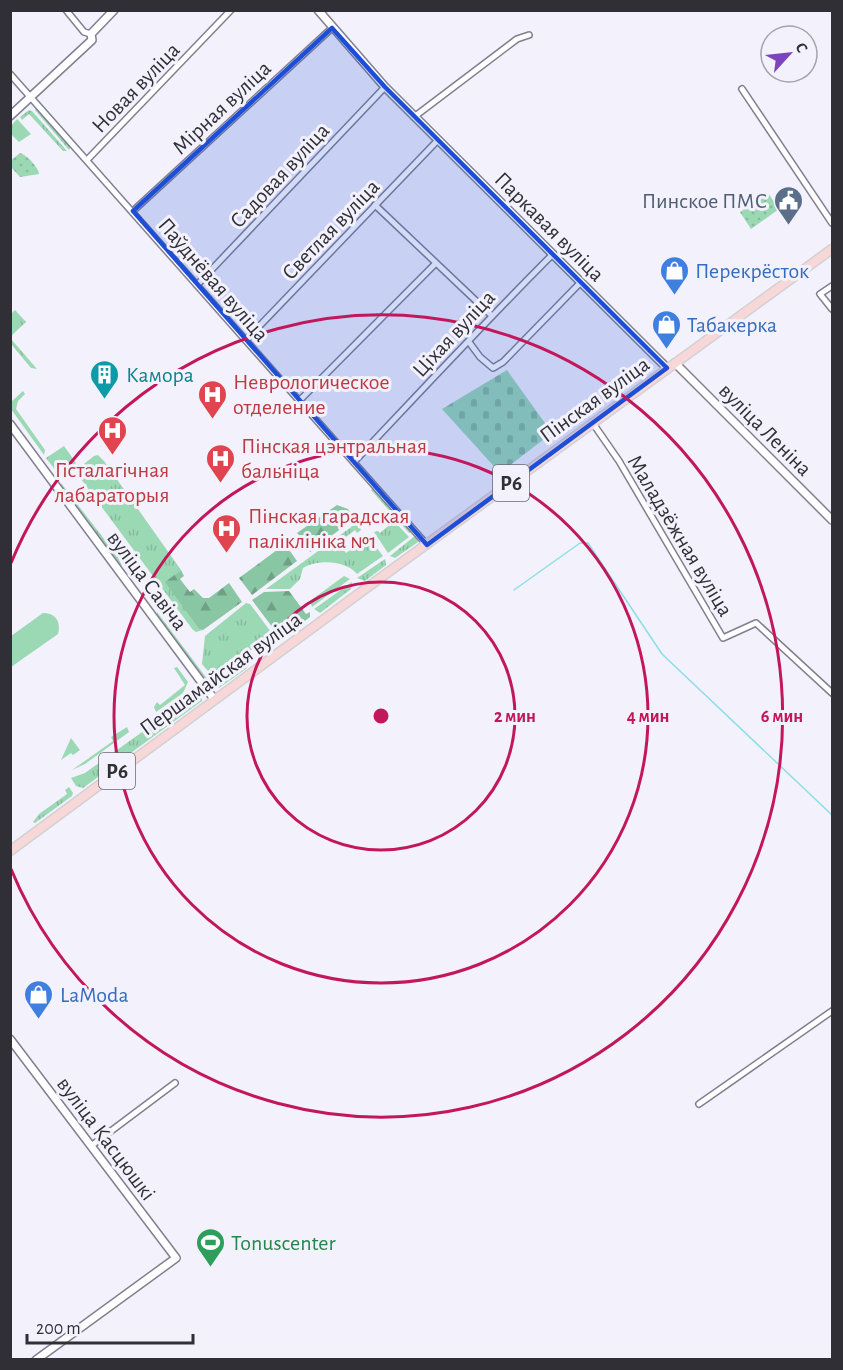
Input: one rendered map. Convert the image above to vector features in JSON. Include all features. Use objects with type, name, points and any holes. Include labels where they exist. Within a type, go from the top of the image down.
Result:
[{"type":"main road","name":"Пінская вуліца","points":[[427,545],[592,422],[832,249]]},
{"type":"main road","name":"Першамайская вуліца","points":[[10,851],[214,699],[427,545]]},
{"type":"street","points":[[66,10],[84,32],[91,34]]},
{"type":"street","points":[[91,34],[114,10]]},
{"type":"street","name":"Новая вуліца","points":[[87,160],[231,10]]},
{"type":"street","name":"Паркавая вуліца","points":[[318,10],[414,117],[660,360],[671,365]]},
{"type":"street","name":"Мірная вуліца","points":[[133,211],[332,28]]},
{"type":"street","points":[[10,116],[92,40],[91,34]]},
{"type":"street","points":[[414,117],[517,39],[529,35]]},
{"type":"street","name":"Паўднёвая вуліца","points":[[10,74],[427,545]]},
{"type":"street","name":"Садовая вуліца","points":[[197,285],[385,87]]},
{"type":"street","points":[[742,89],[832,224]]},
{"type":"street","name":"Светлая вуліца","points":[[246,340],[438,141]]},
{"type":"street","points":[[375,205],[492,316]]},
{"type":"street","name":"Ціхая вуліца","points":[[354,462],[553,254]]},
{"type":"street","points":[[300,400],[436,263]]},
{"type":"street","points":[[469,342],[480,357],[493,368],[503,362],[581,282]]},
{"type":"street","points":[[832,286],[820,294],[832,309]]},
{"type":"street","name":"вуліца Леніна","points":[[671,365],[832,520]]},
{"type":"street","name":"Маладзёжная вуліца","points":[[592,422],[619,462],[723,638],[756,623],[832,693]]},
{"type":"street","name":"вуліца Савіча","points":[[10,424],[214,699]]},
{"type":"street","points":[[699,1104],[832,1011]]},
{"type":"street","name":"вуліца Касцюшкі","points":[[10,1039],[177,1258],[36,1359]]},
{"type":"street","name":"вуліца Касцюшкі","points":[[91,1146],[176,1083]]},
{"type":"highlighted area","points":[[332,28],[385,87],[667,368],[427,545],[133,211]]},
{"type":"green space","points":[[37,107],[71,146],[69,150],[35,110]]},
{"type":"green space","points":[[29,110],[67,151],[63,151],[29,114],[22,120],[20,117]]},
{"type":"green space","points":[[17,119],[31,134],[19,142],[11,134],[11,126]]},
{"type":"green space","points":[[20,153],[32,162],[39,174],[20,177],[11,167],[10,161]]},
{"type":"green space","points":[[768,193],[779,209],[751,229],[740,212]]},
{"type":"green space","points":[[15,310],[26,322],[11,336],[11,314]]},
{"type":"green space","points":[[11,339],[37,369],[31,368],[11,344]]},
{"type":"green space","points":[[507,370],[552,433],[500,473],[442,409]]},
{"type":"green space","points":[[23,391],[25,394],[18,401],[16,409],[45,450],[44,455],[11,409],[11,402]]},
{"type":"green space","points":[[64,446],[76,463],[60,476],[46,458]]},
{"type":"green space","points":[[98,455],[181,570],[166,582],[199,629],[203,630],[196,632],[193,630],[75,471]]},
{"type":"green space","points":[[61,483],[118,557],[122,566],[118,564]]},
{"type":"green space","points":[[373,488],[414,532],[409,533],[371,490]]},
{"type":"green space","points":[[337,505],[348,509],[355,518],[310,552],[305,541],[297,533]]},
{"type":"green space","points":[[394,521],[409,537],[388,553],[374,532],[380,533]]},
{"type":"green space","points":[[358,522],[361,530],[357,533],[355,530],[338,543],[346,553],[363,541],[360,536],[367,535],[383,556],[357,574],[352,569],[339,564],[316,563],[303,568],[300,579],[290,589],[266,589]]},
{"type":"green space","points":[[416,535],[418,542],[395,558],[390,556]]},
{"type":"green space","points":[[285,544],[297,561],[252,595],[239,578]]},
{"type":"green space","points":[[385,559],[386,565],[365,581],[357,578]]},
{"type":"green space","points":[[181,570],[184,576],[180,579],[190,592],[194,589],[203,598],[209,598],[229,583],[242,602],[203,630],[199,629],[165,582]]},
{"type":"green space","points":[[344,576],[350,579],[312,607],[310,601]]},
{"type":"green space","points":[[352,582],[351,589],[320,613],[314,609]]},
{"type":"green space","points":[[289,591],[306,614],[310,612],[310,617],[283,638],[279,636],[252,600],[264,592]]},
{"type":"green space","points":[[246,603],[250,604],[271,632],[270,636],[218,675],[212,676],[202,664],[205,636]]},
{"type":"green space","points":[[157,612],[208,680],[207,681],[157,618]]},
{"type":"green space","points":[[43,613],[54,616],[59,626],[58,634],[11,667],[11,636]]},
{"type":"green space","points":[[251,656],[253,660],[246,669],[219,688],[210,685]]},
{"type":"green space","points":[[177,667],[188,682],[183,693],[156,712],[154,707],[157,702],[160,705],[185,685],[174,668]]},
{"type":"green space","points":[[202,692],[202,701],[83,788],[76,786],[71,778],[85,773],[188,699]]},
{"type":"green space","points":[[127,727],[129,732],[85,764],[72,770],[113,741],[111,737]]},
{"type":"green space","points":[[71,738],[80,750],[61,760]]},
{"type":"green space","points":[[69,787],[73,793],[72,796],[35,823],[33,822],[39,814],[67,794],[65,790]]},
{"type":"waterway","points":[[514,590],[580,543],[588,543],[662,654],[832,815]]},
{"type":"place","name":"Пинское ПМС","points":[[788,226]]},
{"type":"place","name":"Перекрёсток","points":[[674,296]]},
{"type":"place","name":"Табакерка","points":[[666,350]]},
{"type":"place","name":"Камора","points":[[105,400]]},
{"type":"place","name":"Неврологическое отделение","points":[[212,420]]},
{"type":"place","name":"Гісталагічная лабараторыя","points":[[112,456]]},
{"type":"place","name":"Пінская цэнтральная бальніца","points":[[220,484]]},
{"type":"place","name":"Пінская гарадская паліклініка №1","points":[[227,554]]},
{"type":"place","name":"LaModa","points":[[39,1020]]},
{"type":"place","name":"Tonuscenter","points":[[210,1268]]}]
